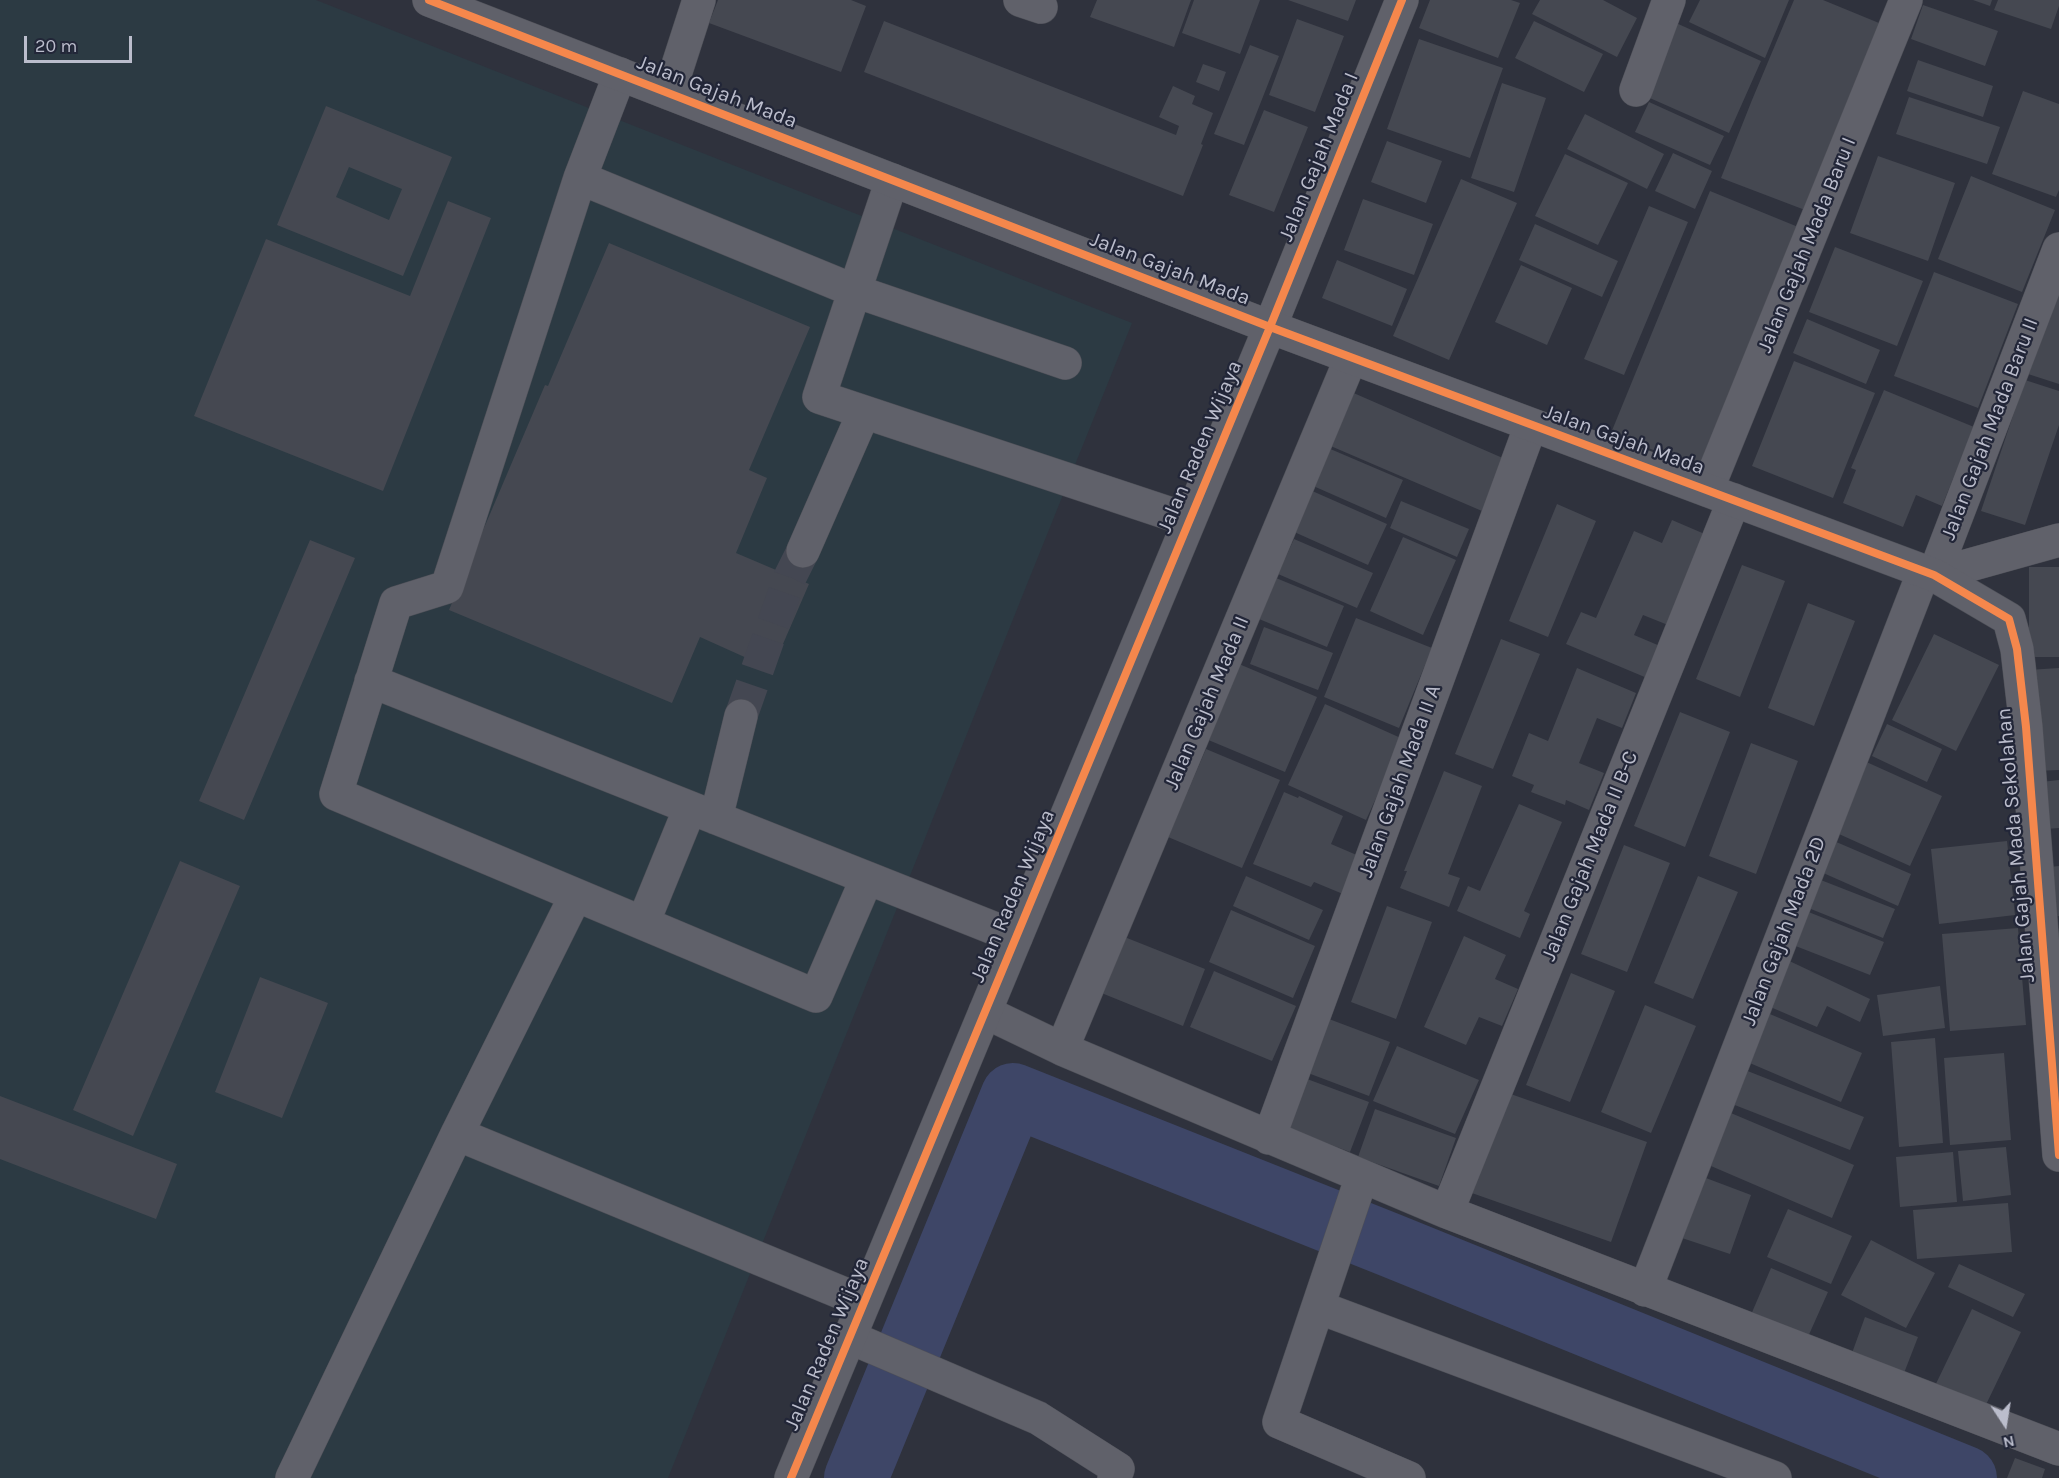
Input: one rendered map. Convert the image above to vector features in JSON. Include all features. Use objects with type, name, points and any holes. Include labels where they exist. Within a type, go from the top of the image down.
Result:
[{"type":"street","name":"Jalan Gajah Mada","points":[[429,0],[1270,327],[1929,573]]},
{"type":"street","points":[[669,93],[699,0]]},
{"type":"street","name":"Jalan Gajah Mada I","points":[[1270,327],[1402,0]]},
{"type":"street","points":[[1636,90],[1669,0]]},
{"type":"street","name":"Jalan Gajah Mada Baru I","points":[[1720,495],[1906,0]]},
{"type":"street","points":[[620,74],[580,178],[447,587],[396,603],[336,794],[816,996],[867,878]]},
{"type":"street","points":[[580,178],[855,291],[1065,363]]},
{"type":"street","points":[[892,180],[819,397],[1188,520]]},
{"type":"street","name":"Jalan Gajah Mada Baru II","points":[[1929,573],[2059,249]]},
{"type":"street","name":"Jalan Raden Wijaya","points":[[791,1478],[858,1341],[864,1302],[1270,327]]},
{"type":"street","name":"Jalan Gajah Mada II","points":[[1062,1049],[1352,358]]},
{"type":"street","points":[[803,550],[864,412]]},
{"type":"street","name":"Jalan Gajah Mada II A","points":[[1269,1138],[1531,425]]},
{"type":"street","name":"Jalan Gajah Mada II B-C","points":[[1447,1212],[1720,495]]},
{"type":"street","points":[[1929,573],[2059,540]]},
{"type":"street","name":"Jalan Gajah Mada Sekolahan","points":[[1929,573],[2009,619],[2015,641],[2026,727],[2059,1155]]},
{"type":"street","name":"Jalan Gajah Mada 2D","points":[[1645,1290],[1929,573]]},
{"type":"street","points":[[371,681],[1016,937]]},
{"type":"street","points":[[643,923],[703,813],[741,716]]},
{"type":"street","points":[[292,1478],[457,1134],[576,895]]},
{"type":"street","points":[[985,1012],[1062,1049],[1447,1212],[2059,1449]]},
{"type":"street","points":[[457,1134],[864,1302]]},
{"type":"street","points":[[1362,1176],[1279,1422],[1408,1478]]},
{"type":"street","points":[[1318,1307],[1770,1477]]},
{"type":"street","points":[[858,1341],[1038,1418],[1118,1469],[1114,1478]]},
{"type":"shaded area","points":[[0,0],[316,0],[1132,323],[668,1478],[0,1478]]},
{"type":"building","points":[[718,0],[851,0],[866,6],[841,72],[709,23]]},
{"type":"building","points":[[1097,0],[1191,0],[1174,47],[1090,17]]},
{"type":"building","points":[[1194,0],[1260,0],[1240,54],[1182,33]]},
{"type":"building","points":[[1288,0],[1356,0],[1348,21]]},
{"type":"building","points":[[1430,0],[1511,0],[1520,3],[1498,58],[1419,28]]},
{"type":"building","points":[[1540,0],[1603,0],[1637,18],[1617,57],[1532,14]]},
{"type":"building","points":[[1700,0],[1789,0],[1765,58],[1689,22]]},
{"type":"building","points":[[1794,0],[1823,0],[1879,23],[1805,210],[1721,178]]},
{"type":"building","points":[[1973,0],[1992,0],[1990,6]]},
{"type":"building","points":[[1998,0],[2059,0],[2059,6],[2051,29],[1994,10]]},
{"type":"building","points":[[1923,5],[1998,31],[1985,66],[1911,39]]},
{"type":"building","points":[[1297,19],[1344,36],[1315,112],[1269,95]]},
{"type":"building","points":[[884,21],[1176,135],[1179,126],[1159,117],[1173,86],[1195,96],[1192,104],[1213,113],[1183,196],[864,72]]},
{"type":"building","points":[[1534,21],[1603,54],[1584,92],[1515,58]]},
{"type":"building","points":[[1676,23],[1761,61],[1729,133],[1643,95]]},
{"type":"building","points":[[1419,39],[1503,68],[1470,158],[1387,129]]},
{"type":"building","points":[[1250,45],[1279,56],[1244,145],[1214,134]]},
{"type":"building","points":[[1918,60],[1993,86],[1983,117],[1907,91]]},
{"type":"building","points":[[1203,64],[1226,72],[1219,91],[1196,82]]},
{"type":"building","points":[[1502,83],[1546,98],[1514,192],[1471,178]]},
{"type":"building","points":[[2023,91],[2059,104],[2059,190],[2056,197],[1992,174]]},
{"type":"building","points":[[1909,97],[2000,127],[1987,164],[1896,134]]},
{"type":"building","points":[[1649,102],[1724,136],[1710,165],[1635,132]]},
{"type":"building","points":[[326,106],[452,157],[403,276],[277,225]],"holes":[[[349,167],[402,189],[389,220],[336,197]]]},
{"type":"building","points":[[1264,110],[1308,127],[1274,212],[1229,195]]},
{"type":"building","points":[[1585,114],[1664,154],[1647,189],[1567,149]]},
{"type":"building","points":[[1387,141],[1442,161],[1426,203],[1371,182]]},
{"type":"building","points":[[1673,153],[1712,171],[1695,209],[1655,191]]},
{"type":"building","points":[[1565,154],[1628,183],[1598,245],[1535,216]]},
{"type":"building","points":[[1878,156],[1955,183],[1928,261],[1850,233]]},
{"type":"building","points":[[1971,176],[2055,210],[2022,292],[1938,259]]},
{"type":"building","points":[[1461,179],[1517,203],[1449,360],[1393,336]]},
{"type":"building","points":[[1710,191],[1808,231],[1708,472],[1611,433]]},
{"type":"building","points":[[1363,199],[1433,224],[1414,275],[1344,250]]},
{"type":"building","points":[[448,201],[491,218],[383,491],[194,416],[266,239],[410,296]]},
{"type":"building","points":[[1649,206],[1688,222],[1624,375],[1584,359]]},
{"type":"building","points":[[1535,224],[1618,261],[1602,297],[1519,260]]},
{"type":"building","points":[[609,243],[810,327],[749,470],[767,478],[736,553],[809,584],[773,667],[760,664],[700,637],[672,703],[449,610],[545,385],[548,386]]},
{"type":"building","points":[[1835,247],[1923,281],[1897,346],[1809,312]]},
{"type":"building","points":[[1337,260],[1407,289],[1392,326],[1322,298]]},
{"type":"building","points":[[1521,265],[1572,288],[1547,345],[1495,322]]},
{"type":"building","points":[[1934,272],[2018,304],[1978,408],[1894,376]]},
{"type":"building","points":[[2059,284],[2059,384],[2028,374]]},
{"type":"building","points":[[1807,319],[1880,350],[1866,384],[1793,353]]},
{"type":"building","points":[[1794,361],[1875,393],[1833,498],[1752,466]]},
{"type":"building","points":[[2025,380],[2059,391],[2059,425],[2025,525],[1981,511]]},
{"type":"building","points":[[1884,390],[1974,427],[1942,506],[1916,495],[1903,527],[1843,503],[1856,470],[1851,468]]},
{"type":"building","points":[[1349,391],[1505,459],[1482,511],[1326,444]]},
{"type":"building","points":[[1328,448],[1403,480],[1386,518],[1311,485]]},
{"type":"building","points":[[1310,490],[1387,524],[1368,565],[1292,531]]},
{"type":"building","points":[[1401,501],[1469,529],[1457,557],[1390,528]]},
{"type":"building","points":[[1557,504],[1596,521],[1548,637],[1509,621]]},
{"type":"building","points":[[1672,520],[1707,535],[1668,625],[1643,615],[1634,635],[1660,646],[1647,678],[1566,644],[1581,612],[1596,618],[1634,531],[1662,543]]},
{"type":"building","points":[[1403,537],[1456,560],[1423,635],[1370,611]]},
{"type":"building","points":[[1294,539],[1373,573],[1357,608],[1278,574]]},
{"type":"building","points":[[310,540],[355,558],[244,820],[199,801]]},
{"type":"building","points":[[1742,565],[1785,581],[1740,697],[1696,679]]},
{"type":"building","points":[[2029,567],[2059,567],[2059,657],[2029,657]]},
{"type":"building","points":[[1276,578],[1344,606],[1327,647],[1259,619]]},
{"type":"building","points":[[1808,603],[1855,621],[1814,726],[1768,708]]},
{"type":"building","points":[[1356,618],[1432,648],[1399,728],[1324,697]]},
{"type":"building","points":[[1264,627],[1333,653],[1318,690],[1250,664]]},
{"type":"building","points":[[1934,634],[1999,665],[1956,751],[1892,720]]},
{"type":"building","points":[[1501,639],[1540,654],[1493,769],[1455,754]]},
{"type":"building","points":[[1239,664],[1317,697],[1285,772],[1206,739]]},
{"type":"building","points":[[1577,668],[1636,693],[1622,728],[1597,718],[1579,763],[1604,773],[1589,810],[1566,800],[1565,805],[1531,792],[1534,785],[1512,776],[1529,733],[1548,741]]},
{"type":"building","points":[[2059,668],[2059,770],[2035,771],[2028,670]]},
{"type":"building","points":[[1325,704],[1403,739],[1366,820],[1288,785]]},
{"type":"building","points":[[1680,712],[1730,732],[1685,847],[1634,826]]},
{"type":"building","points":[[1887,724],[1942,749],[1927,782],[1872,756]]},
{"type":"building","points":[[1751,743],[1798,761],[1756,874],[1709,856]]},
{"type":"building","points":[[1206,749],[1280,780],[1242,868],[1168,837]]},
{"type":"building","points":[[1862,760],[1942,796],[1910,866],[1830,830]]},
{"type":"building","points":[[1444,771],[1482,786],[1448,874],[1460,878],[1449,907],[1400,888],[1407,871],[1404,871]]},
{"type":"building","points":[[2059,780],[2059,828],[2046,829],[2041,782]]},
{"type":"building","points":[[1284,792],[1298,798],[1299,796],[1343,816],[1331,844],[1359,856],[1343,894],[1314,882],[1311,887],[1253,864]]},
{"type":"building","points":[[1519,804],[1562,822],[1524,911],[1530,914],[1520,938],[1457,911],[1468,886],[1480,891]]},
{"type":"building","points":[[1834,841],[1911,874],[1898,906],[1821,872]]},
{"type":"building","points":[[2007,841],[2015,915],[1939,924],[1931,849]]},
{"type":"building","points":[[1624,845],[1670,863],[1627,972],[1581,954]]},
{"type":"building","points":[[180,861],[240,886],[133,1136],[73,1110]]},
{"type":"building","points":[[2059,866],[2059,916],[2054,917],[2050,867]]},
{"type":"building","points":[[1808,875],[1895,909],[1883,938],[1796,903]]},
{"type":"building","points":[[1246,876],[1323,910],[1309,940],[1233,906]]},
{"type":"building","points":[[1698,876],[1738,892],[1693,999],[1654,983]]},
{"type":"building","points":[[1387,906],[1432,922],[1396,1019],[1351,1002]]},
{"type":"building","points":[[1231,910],[1315,946],[1293,998],[1209,962]]},
{"type":"building","points":[[1806,911],[1884,942],[1870,975],[1793,945]]},
{"type":"building","points":[[2018,928],[2026,1025],[1950,1031],[1942,934]]},
{"type":"building","points":[[1122,936],[1205,969],[1183,1026],[1099,992]]},
{"type":"building","points":[[1464,936],[1506,955],[1495,979],[1518,989],[1502,1026],[1479,1017],[1466,1045],[1424,1027]]},
{"type":"building","points":[[1783,958],[1870,999],[1860,1022],[1827,1006],[1817,1027],[1761,1003]]},
{"type":"building","points":[[1214,971],[1296,1006],[1272,1061],[1190,1027]]},
{"type":"building","points":[[1571,973],[1615,991],[1570,1102],[1526,1085]]},
{"type":"building","points":[[260,977],[328,1003],[282,1118],[215,1092]]},
{"type":"building","points":[[1940,986],[1945,1028],[1883,1036],[1877,995]]},
{"type":"building","points":[[1645,1005],[1696,1026],[1651,1133],[1601,1112]]},
{"type":"building","points":[[1758,1009],[1862,1053],[1841,1102],[1738,1058]]},
{"type":"building","points":[[1321,1016],[1390,1042],[1369,1096],[1300,1070]]},
{"type":"building","points":[[1935,1038],[1943,1143],[1899,1147],[1891,1042]]},
{"type":"building","points":[[1397,1046],[1479,1080],[1455,1134],[1373,1101]]},
{"type":"building","points":[[2004,1053],[2011,1140],[1950,1145],[1944,1058]]},
{"type":"building","points":[[1740,1068],[1864,1117],[1850,1150],[1727,1102]]},
{"type":"building","points":[[1299,1076],[1369,1102],[1350,1152],[1281,1126]]},
{"type":"building","points":[[1505,1092],[1647,1142],[1611,1242],[1469,1192]]},
{"type":"building","points":[[0,1096],[177,1164],[156,1219],[0,1159]]},
{"type":"building","points":[[1719,1108],[1854,1165],[1832,1218],[1697,1160]]},
{"type":"building","points":[[1375,1109],[1456,1138],[1439,1186],[1358,1157]]},
{"type":"building","points":[[2006,1147],[2011,1195],[1963,1201],[1958,1151]]},
{"type":"building","points":[[1953,1152],[1957,1202],[1900,1207],[1896,1157]]},
{"type":"building","points":[[1698,1175],[1751,1195],[1730,1254],[1676,1236]]},
{"type":"building","points":[[2008,1203],[2012,1252],[1917,1259],[1913,1210]]},
{"type":"building","points":[[1788,1209],[1852,1236],[1831,1284],[1767,1257]]},
{"type":"building","points":[[1871,1240],[1935,1273],[1906,1328],[1841,1295]]},
{"type":"building","points":[[1959,1264],[2025,1294],[2013,1317],[1948,1287]]},
{"type":"building","points":[[1771,1268],[1828,1292],[1807,1339],[1750,1317]]},
{"type":"building","points":[[1972,1309],[2021,1332],[1981,1415],[1932,1392]]},
{"type":"building","points":[[1865,1317],[1918,1337],[1899,1386],[1847,1367]]},
{"type":"building","points":[[2015,1458],[2045,1469],[2042,1478],[2007,1478]]},
{"type":"waterway","points":[[856,1478],[1013,1095],[1965,1478]]},
{"type":"tunnel","points":[[741,716],[790,577],[803,551]]},
{"type":"cycle path","points":[[429,0],[1270,327],[1934,575],[2009,619],[2017,649],[2026,727],[2059,1155]]},
{"type":"cycle path","points":[[791,1478],[1270,327],[1402,0]]}]
